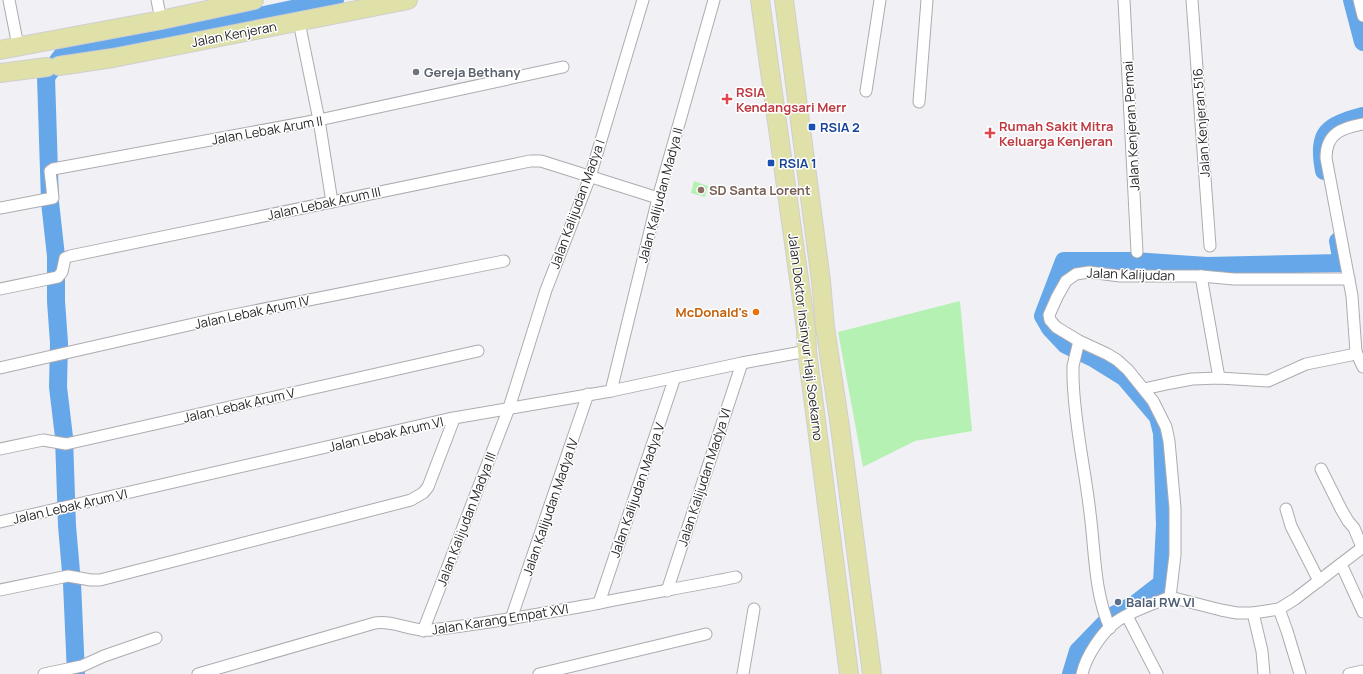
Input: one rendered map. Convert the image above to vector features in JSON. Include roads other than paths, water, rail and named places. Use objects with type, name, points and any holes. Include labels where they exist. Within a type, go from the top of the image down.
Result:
[{"type":"main road","points":[[0,50],[161,20],[254,0]]},
{"type":"main road","name":"Jalan Kenjeran","points":[[0,73],[113,58],[408,0]]},
{"type":"main road","name":"Jalan Doktor Insinyur Haji Soekarno","points":[[760,0],[806,329],[807,351],[849,674]]},
{"type":"main road","name":"Jalan Doktor Insinyur Haji Soekarno","points":[[784,0],[821,281],[825,327],[829,346],[872,674]]},
{"type":"main road","points":[[806,329],[816,334],[821,332],[825,327]]},
{"type":"main road","points":[[807,351],[813,344],[820,342],[829,346]]},
{"type":"street","points":[[9,0],[18,46]]},
{"type":"street","points":[[157,0],[161,20]]},
{"type":"street","name":"Jalan Kalijudan Madya I","points":[[509,408],[546,290],[590,177],[643,0]]},
{"type":"street","name":"Jalan Kalijudan Madya II","points":[[611,391],[658,198],[714,0]]},
{"type":"street","points":[[866,91],[880,0]]},
{"type":"street","points":[[919,102],[927,0]]},
{"type":"street","name":"Jalan Kenjeran Permai","points":[[1124,0],[1137,252]]},
{"type":"street","name":"Jalan Kenjeran 516","points":[[1192,0],[1210,246]]},
{"type":"street","points":[[1359,0],[1363,16]]},
{"type":"street","points":[[299,22],[319,120],[332,202]]},
{"type":"street","name":"Jalan Lebak Arum II","points":[[0,208],[52,199],[50,172],[53,169],[319,120],[563,67]]},
{"type":"street","points":[[1363,124],[1346,127],[1338,131],[1332,137],[1326,149],[1326,158],[1349,280],[1358,296],[1356,352],[1363,367]]},
{"type":"street","name":"Jalan Lebak Arum III","points":[[0,289],[61,275],[65,258],[70,256],[534,160],[658,198]]},
{"type":"street","name":"Jalan Lebak Arum IV","points":[[0,368],[224,317],[504,260]]},
{"type":"street","name":"Jalan Kalijudan","points":[[1170,596],[1175,555],[1174,508],[1169,441],[1166,427],[1160,414],[1144,389],[1128,370],[1117,360],[1107,354],[1077,346],[1050,320],[1049,315],[1066,281],[1076,274],[1089,272],[1120,276],[1201,276],[1234,279],[1349,280]]},
{"type":"street","points":[[1201,276],[1219,378]]},
{"type":"street","points":[[1077,346],[1073,366],[1080,445],[1101,603],[1108,622],[1088,657],[1082,674]]},
{"type":"street","points":[[454,418],[611,391],[742,363],[807,351]]},
{"type":"street","name":"Jalan Lebak Arum V","points":[[0,449],[43,440],[64,444],[478,352]]},
{"type":"street","points":[[1144,389],[1192,379],[1219,378],[1268,381],[1306,364],[1351,355],[1356,352]]},
{"type":"street","name":"Jalan Kalijudan Madya VI","points":[[667,591],[742,363]]},
{"type":"street","name":"Jalan Kalijudan Madya V","points":[[599,603],[675,377]]},
{"type":"street","name":"Jalan Kalijudan Madya IV","points":[[511,619],[588,394]]},
{"type":"street","name":"Jalan Kalijudan Madya III","points":[[423,630],[509,408]]},
{"type":"street","name":"Jalan Lebak Arum VI","points":[[0,522],[454,418]]},
{"type":"street","name":"Jalan Lebak Arum VI","points":[[0,590],[71,576],[91,580],[100,580],[411,500],[423,493],[428,487],[454,418]]},
{"type":"street","points":[[1108,622],[1118,621],[1170,596],[1221,610],[1252,613],[1279,609],[1295,599],[1363,547],[1321,470]]},
{"type":"street","points":[[1286,509],[1291,526],[1319,581]]},
{"type":"street","points":[[1341,564],[1363,612]]},
{"type":"street","name":"Jalan Karang Empat XVI","points":[[198,674],[375,624],[392,623],[416,630],[423,630],[511,619],[736,577]]},
{"type":"street","points":[[743,674],[754,609]]},
{"type":"street","points":[[1279,609],[1300,674]]},
{"type":"street","points":[[1252,613],[1262,651],[1264,674]]},
{"type":"street","points":[[1127,616],[1157,674]]},
{"type":"street","points":[[540,674],[706,634]]},
{"type":"street","points":[[44,674],[79,669],[104,656],[156,638]]},
{"type":"street","points":[[1349,674],[1363,671]]},
{"type":"waterway","points":[[76,674],[72,583],[67,526],[64,437],[58,387],[59,343],[56,301],[56,256],[50,202],[46,77],[64,53],[95,51],[335,0]]},
{"type":"waterway","points":[[1352,0],[1363,42]]},
{"type":"waterway","points":[[1324,171],[1322,147],[1327,132],[1341,123],[1363,116]]},
{"type":"waterway","points":[[1071,674],[1078,651],[1112,616],[1135,604],[1162,583],[1165,525],[1162,433],[1158,417],[1124,377],[1095,359],[1066,345],[1050,328],[1043,316],[1064,261],[1133,261],[1207,266],[1342,263],[1338,241]]},
{"type":"place","name":"Gereja Bethany","points":[[416,72]]},
{"type":"place","name":"RSIA Kendangsari Merr","points":[[727,99]]},
{"type":"place","name":"RSIA 2","points":[[812,127]]},
{"type":"place","name":"Rumah Sakit Mitra Keluarga Kenjeran","points":[[990,133]]},
{"type":"place","name":"RSIA 1","points":[[771,163]]},
{"type":"place","name":"SD Santa Lorent","points":[[701,190]]},
{"type":"place","name":"McDonald's","points":[[756,312]]},
{"type":"place","name":"Balai RW VI","points":[[1118,602]]}]
